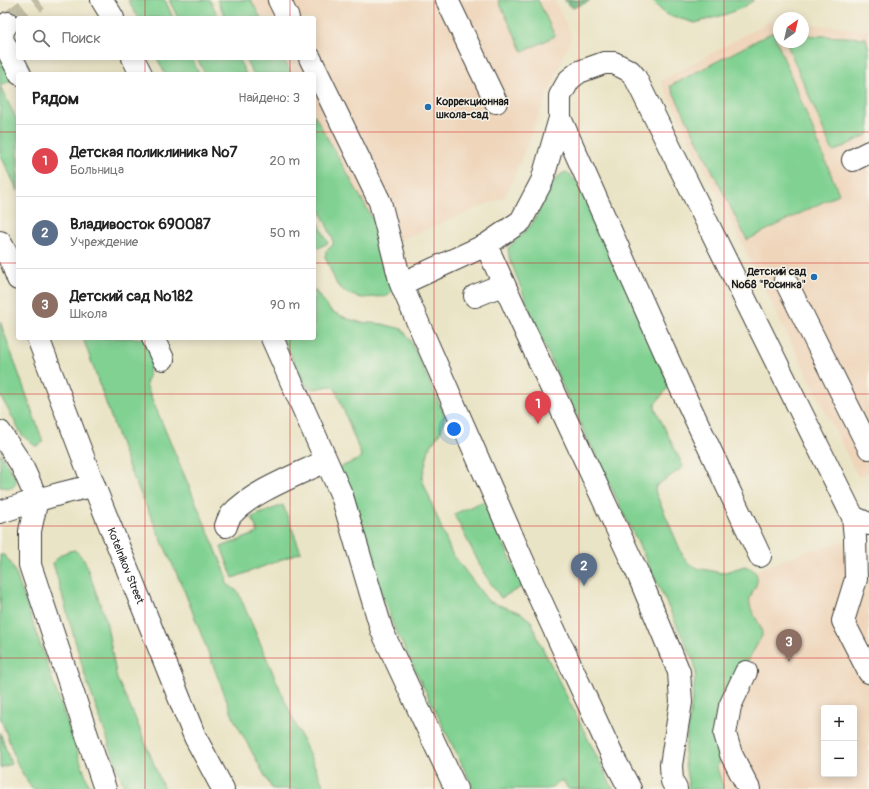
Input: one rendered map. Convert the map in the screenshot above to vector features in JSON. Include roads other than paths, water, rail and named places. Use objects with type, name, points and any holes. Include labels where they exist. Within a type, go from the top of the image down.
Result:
[{"type":"main road","points":[[102,0],[112,16]]},
{"type":"main road","points":[[279,0],[287,16]]},
{"type":"main road","points":[[447,0],[496,102]]},
{"type":"main road","points":[[8,24],[3,30],[2,39],[19,72]]},
{"type":"main road","points":[[134,60],[140,72]]},
{"type":"main road","points":[[311,60],[380,202],[401,284],[538,593],[613,757],[630,789]]},
{"type":"main road","points":[[401,284],[486,245],[521,221],[542,181],[560,118],[560,96],[569,80],[579,72],[604,63],[614,63],[630,71],[635,77],[861,520],[855,538],[856,579],[843,622],[869,672]]},
{"type":"main road","points":[[560,118],[680,386],[760,556]]},
{"type":"main road","points":[[0,242],[12,263],[16,274]]},
{"type":"main road","points":[[486,245],[638,574],[679,672],[681,702],[671,765],[672,781],[676,789]]},
{"type":"main road","points":[[785,280],[869,448]]},
{"type":"main road","points":[[475,296],[504,284]]},
{"type":"main road","name":"Kotelnikov Street","points":[[39,340],[94,486],[195,737],[223,789]]},
{"type":"main road","points":[[153,340],[163,359]]},
{"type":"main road","points":[[273,340],[342,496],[382,631],[456,789]]},
{"type":"main road","points":[[0,432],[20,464],[37,500],[30,531],[30,565],[105,789]]},
{"type":"main road","points":[[226,526],[230,516],[239,507],[265,490],[326,461]]},
{"type":"main road","points":[[0,512],[69,490],[94,486]]},
{"type":"main road","points":[[746,672],[730,706],[726,734],[731,754],[749,789]]},
{"type":"tunnel","points":[[17,16],[38,0]]},
{"type":"tunnel","points":[[8,23],[16,17]]},
{"type":"place","name":"Коррекционная школа-сад","points":[[428,107]]},
{"type":"place","name":"Детский сад №68 \"Росинка\"","points":[[814,277]]},
{"type":"place","name":"Детская поликлиника №7","points":[[538,424]]},
{"type":"place","name":"Владивосток 690087","points":[[584,586]]},
{"type":"place","name":"Детский сад №182","points":[[789,662]]}]
